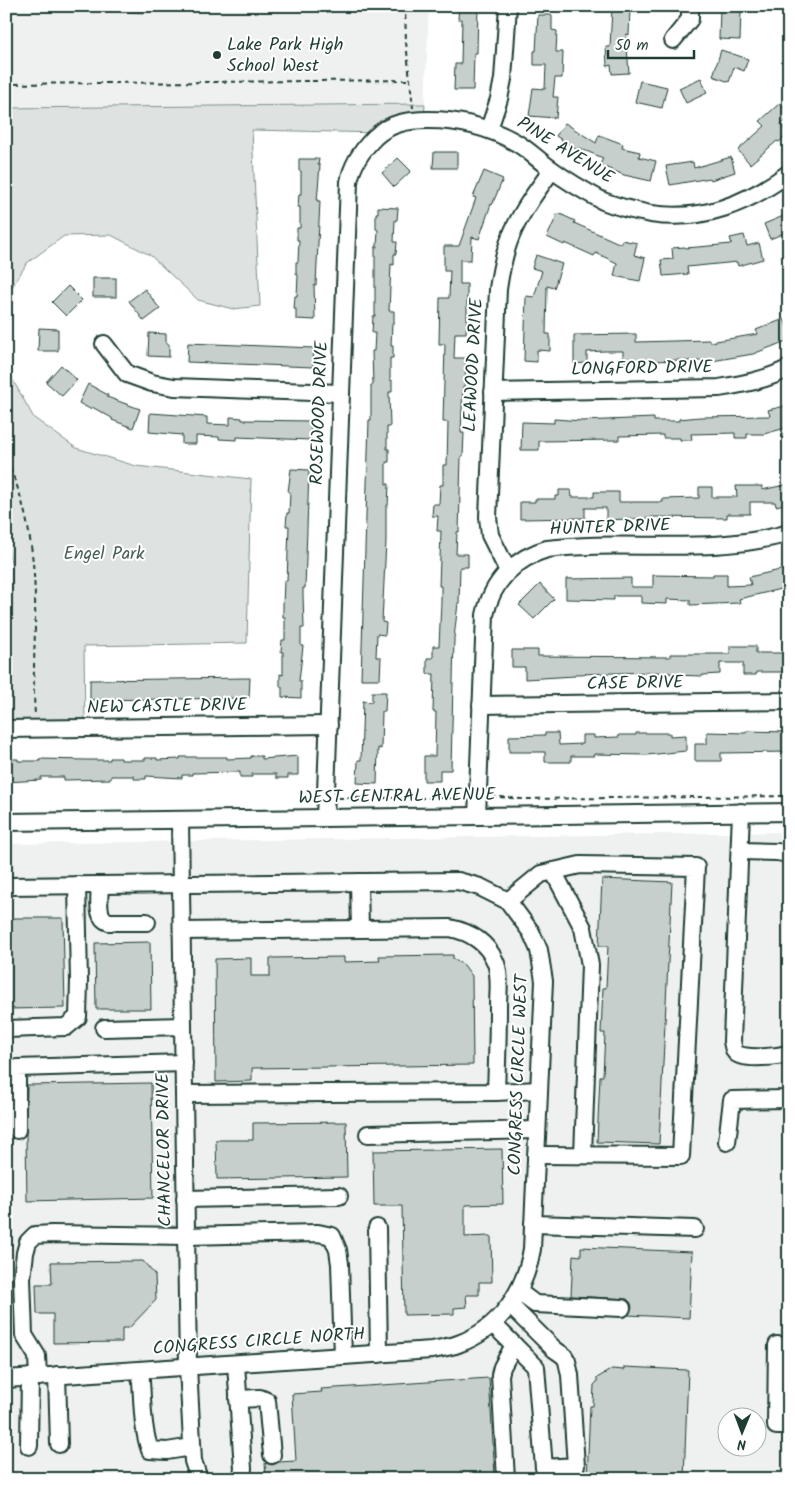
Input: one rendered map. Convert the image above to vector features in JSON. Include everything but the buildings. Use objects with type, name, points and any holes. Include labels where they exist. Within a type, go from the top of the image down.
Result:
[{"type":"street","points":[[488,129],[499,98],[503,79],[508,6]]},
{"type":"street","points":[[673,40],[690,19],[690,6]]},
{"type":"street","name":"ROSEWOOD DRIVE","points":[[325,818],[350,175],[356,161],[365,148],[380,133],[396,124],[415,120],[459,121],[488,129]]},
{"type":"street","name":"PINE AVENUE","points":[[488,129],[516,143],[552,170],[604,201],[652,214],[680,216],[711,212],[740,203],[765,190],[789,173]]},
{"type":"street","name":"LEAWOOD DRIVE","points":[[508,570],[490,535],[488,517],[498,289],[503,259],[514,229],[528,204],[552,170]]},
{"type":"street","points":[[104,344],[127,374],[152,383],[174,387],[341,393]]},
{"type":"street","name":"LONGFORD DRIVE","points":[[493,392],[719,388],[750,383],[779,374],[789,368]]},
{"type":"street","name":"HUNTER DRIVE","points":[[477,816],[485,615],[494,589],[508,570],[536,552],[547,549],[724,545],[762,540],[789,533]]},
{"type":"street","name":"CASE DRIVE","points":[[481,706],[789,701]]},
{"type":"street","name":"NEW CASTLE DRIVE","points":[[6,729],[329,725]]},
{"type":"street","points":[[741,812],[741,851],[732,1041],[734,1052],[738,1055],[757,1057],[781,1056],[789,1053]]},
{"type":"street","name":"WEST CENTRAL AVENUE","points":[[6,822],[789,812]]},
{"type":"street","name":"CHANCELOR DRIVE","points":[[180,820],[188,1367],[193,1461],[199,1479]]},
{"type":"street","points":[[741,851],[789,854]]},
{"type":"street","points":[[508,901],[542,874],[580,865],[696,867],[681,1156],[536,1154]]},
{"type":"street","points":[[553,872],[583,928],[590,965],[583,1155]]},
{"type":"street","points":[[358,882],[360,929]]},
{"type":"street","name":"CONGRESS CIRCLE WEST","points":[[6,886],[458,882],[480,887],[508,901],[531,932],[539,950],[544,980],[530,1262],[526,1277],[506,1308]]},
{"type":"street","points":[[6,1029],[66,1027],[78,1017],[77,885]]},
{"type":"street","points":[[100,885],[100,915],[104,920],[109,922],[147,922]]},
{"type":"street","points":[[182,931],[450,928],[470,934],[483,943],[490,951],[497,966],[496,1092]]},
{"type":"street","points":[[104,1028],[183,1026]]},
{"type":"street","points":[[17,1130],[17,1068],[184,1063]]},
{"type":"street","points":[[184,1094],[496,1092],[539,1090]]},
{"type":"street","points":[[727,1142],[732,1100],[789,1099]]},
{"type":"street","points":[[368,1134],[537,1130]]},
{"type":"street","points":[[185,1199],[339,1196]]},
{"type":"street","points":[[533,1224],[695,1229]]},
{"type":"street","points":[[377,1228],[379,1354]]},
{"type":"street","points":[[29,1446],[37,1356],[24,1335],[22,1278],[28,1242],[35,1235],[186,1236],[318,1233],[332,1236],[338,1250],[340,1264],[343,1356]]},
{"type":"street","points":[[506,1308],[535,1304],[622,1308]]},
{"type":"street","points":[[506,1308],[567,1360],[570,1375],[576,1466],[544,1468],[536,1367],[514,1345],[506,1308]]},
{"type":"street","name":"CONGRESS CIRCLE NORTH","points":[[6,1379],[432,1350],[458,1344],[473,1337],[506,1308]]},
{"type":"street","points":[[506,1479],[500,1375],[502,1367],[514,1345]]},
{"type":"street","points":[[789,1346],[777,1345],[783,1394],[776,1426],[789,1426]]},
{"type":"street","points":[[236,1364],[243,1469],[240,1479]]},
{"type":"street","points":[[140,1370],[144,1415],[150,1450],[167,1451],[192,1447]]},
{"type":"street","points":[[58,1375],[58,1444]]},
{"type":"street","points":[[238,1400],[260,1398],[267,1401],[272,1455]]},
{"type":"path","points":[[405,6],[415,120]]},
{"type":"path","points":[[6,84],[410,80]]},
{"type":"path","points":[[6,460],[19,490],[28,526],[35,597],[34,689],[37,729]]},
{"type":"path","points":[[326,798],[494,796],[521,799],[789,796]]},
{"type":"shaded area","name":"Lake Park High School West","points":[[6,6],[429,6],[425,104],[6,108]]},
{"type":"shaded area","points":[[789,832],[789,1479],[6,1479],[6,844]]},
{"type":"green space","points":[[87,6],[144,6],[143,13],[104,11]]},
{"type":"green space","points":[[425,104],[424,120],[380,133],[252,130],[260,306],[233,309],[198,300],[150,255],[111,235],[64,236],[27,263],[6,297],[6,108]]},
{"type":"green space","name":"Engel Park","points":[[6,368],[34,418],[76,448],[136,466],[251,479],[247,643],[84,646],[85,728],[10,729],[12,567],[6,540]]},
{"type":"place","name":"Lake Park High School West","points":[[217,55]]}]
